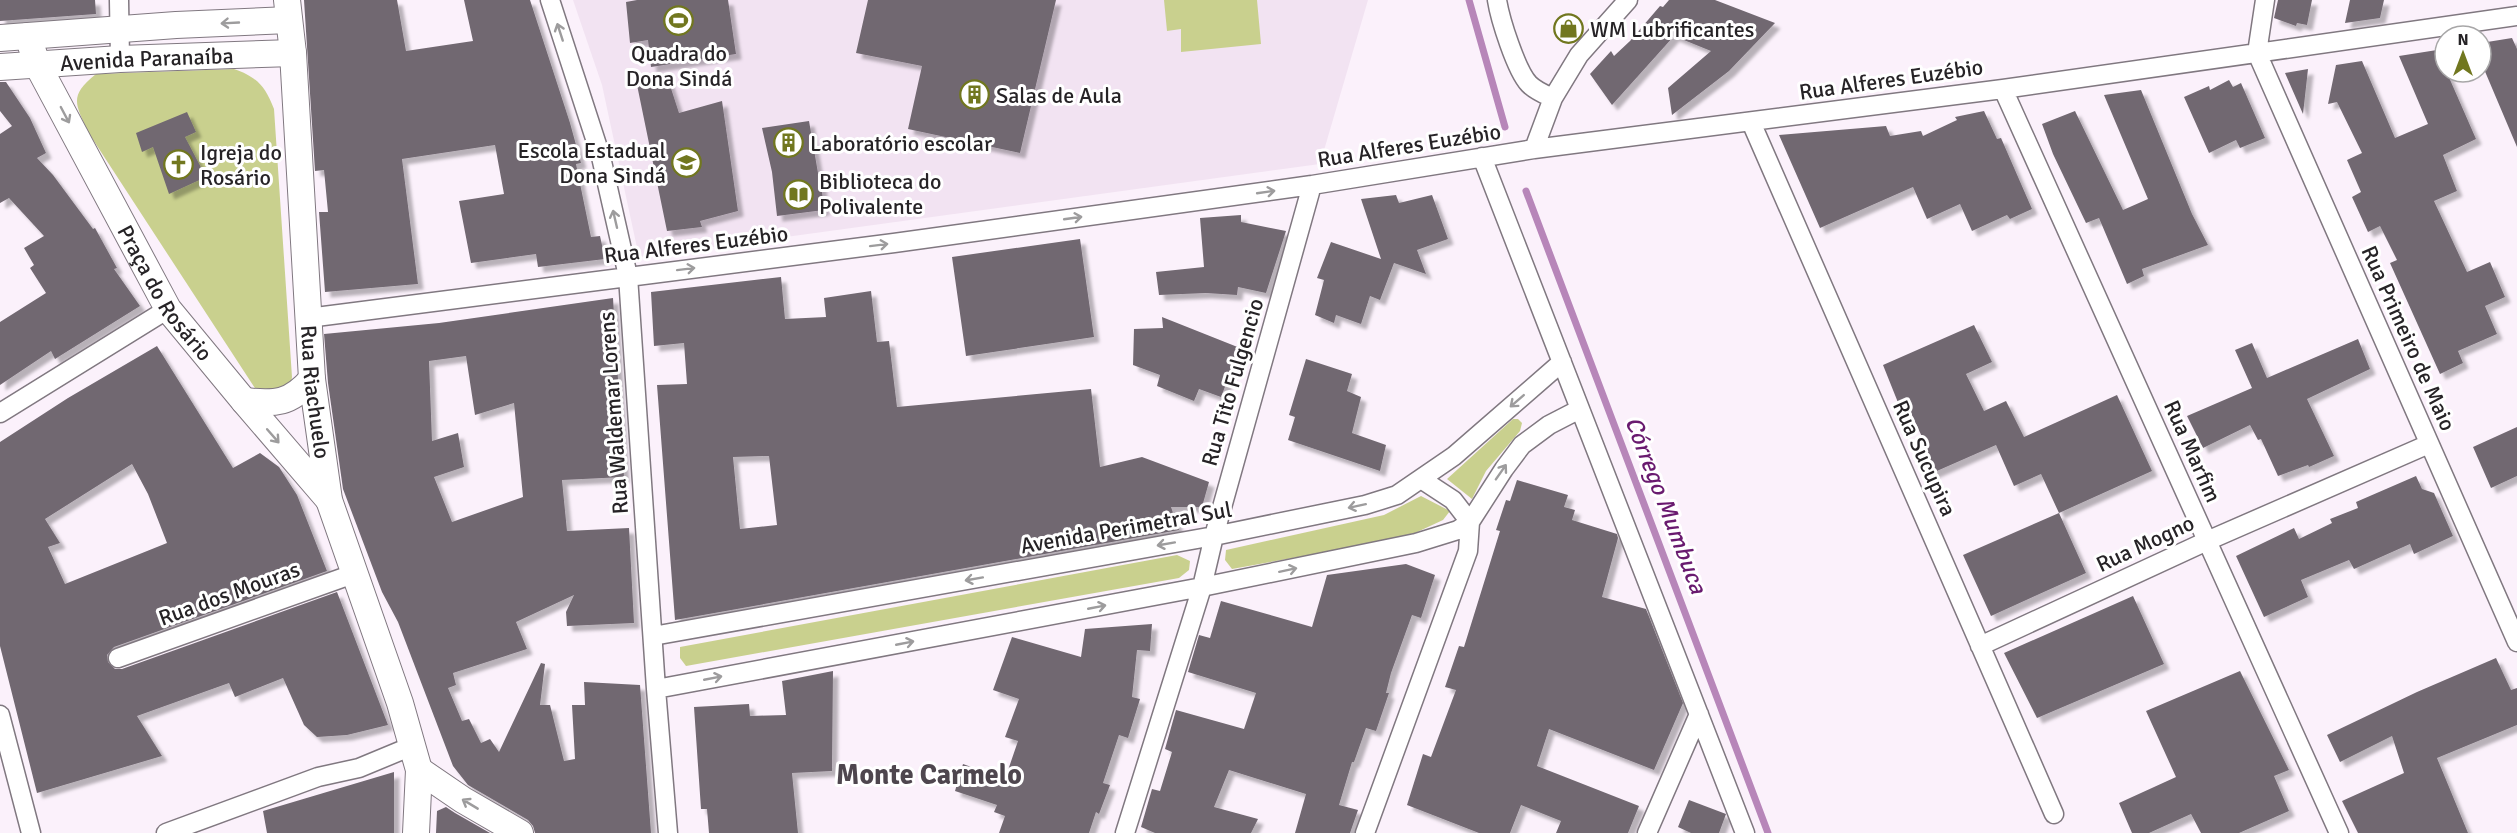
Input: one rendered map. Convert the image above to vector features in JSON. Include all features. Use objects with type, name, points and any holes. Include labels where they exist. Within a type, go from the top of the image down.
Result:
[{"type":"main road","name":"Avenida Paranaíba","points":[[0,38],[119,29],[288,10]]},
{"type":"main road","name":"Rua Riachuelo","points":[[288,10],[293,53],[312,379],[329,500],[400,703],[415,758],[416,833]]},
{"type":"main road","name":"Praça do Rosário","points":[[28,36],[37,64],[168,309],[329,500]]},
{"type":"main road","name":"Avenida Paranaíba","points":[[0,67],[120,59],[293,53]]},
{"type":"main road","points":[[244,401],[267,403],[286,399],[299,393],[312,379]]},
{"type":"main road","points":[[415,758],[464,800],[520,833]]},
{"type":"street","points":[[119,0],[120,59]]},
{"type":"street","name":"Rua Waldemar Lorens","points":[[549,0],[601,158],[628,276],[668,833]]},
{"type":"street","points":[[1497,0],[1519,68],[1528,83],[1537,91],[1553,98]]},
{"type":"street","points":[[1534,149],[1553,98],[1579,55],[1628,0]]},
{"type":"street","points":[[2257,53],[2265,0]]},
{"type":"street","name":"Rua Alferes Euzébio","points":[[308,318],[894,243],[1312,185],[1534,149],[2003,89],[2517,16]]},
{"type":"street","name":"Rua Primeiro de Maio","points":[[2257,53],[2517,642]]},
{"type":"street","name":"Rua Marfim","points":[[2003,89],[2339,833]]},
{"type":"street","name":"Rua Sucupira","points":[[1751,122],[2054,814]]},
{"type":"street","points":[[1482,157],[1745,833]]},
{"type":"street","name":"Rua Tito Fulgencio","points":[[1130,831],[1202,587],[1214,536],[1312,185]]},
{"type":"street","points":[[0,413],[168,309]]},
{"type":"street","name":"Avenida Perimetral Sul","points":[[653,636],[1214,536],[1365,505],[1397,495],[1454,456],[1562,362]]},
{"type":"street","points":[[656,689],[1202,587],[1416,543],[1458,530],[1470,522],[1522,445],[1549,425],[1580,409]]},
{"type":"street","name":"Rua Mogno","points":[[1980,646],[2207,541],[2430,444]]},
{"type":"street","points":[[1365,833],[1468,551],[1470,522],[1453,500],[1421,479]]},
{"type":"street","name":"Rua dos Mouras","points":[[118,658],[356,573]]},
{"type":"street","points":[[1647,833],[1699,714]]},
{"type":"street","points":[[0,715],[32,833]]},
{"type":"street","points":[[166,833],[318,777],[415,758]]},
{"type":"shaded area","points":[[573,0],[1368,0],[1320,164],[639,257],[602,85]]},
{"type":"green space","points":[[1164,0],[1257,0],[1261,44],[1181,52],[1181,29],[1167,31]]},
{"type":"green space","points":[[234,69],[249,75],[259,83],[274,109],[292,377],[290,389],[262,399],[88,132],[77,100],[82,88],[96,74]]},
{"type":"green space","points":[[1513,419],[1518,419],[1522,423],[1520,431],[1486,471],[1472,499],[1447,479]]},
{"type":"green space","points":[[1421,496],[1450,511],[1443,520],[1415,533],[1370,544],[1232,569],[1225,560],[1226,550],[1384,515]]},
{"type":"green space","points":[[1177,555],[1190,561],[1189,570],[1179,578],[686,666],[680,658],[680,647]]},
{"type":"building","points":[[0,0],[95,0],[96,14],[0,21]]},
{"type":"building","points":[[304,0],[397,0],[406,51],[473,41],[464,0],[530,0],[581,163],[576,164],[591,237],[600,236],[605,259],[538,267],[536,254],[471,263],[459,201],[504,194],[495,145],[402,159],[418,284],[325,292],[319,212],[328,212],[324,170],[315,171]]},
{"type":"building","name":"Quadra do Dona Sindá","points":[[728,0],[736,54],[651,67],[648,40],[630,43],[626,2]]},
{"type":"building","name":"Salas de Aula","points":[[868,0],[1056,0],[1020,153],[908,129],[922,66],[856,53]]},
{"type":"building","points":[[1669,0],[1715,0],[1775,23],[1729,71],[1672,115],[1668,88],[1711,51],[1674,36],[1612,105],[1590,74],[1611,51],[1614,56],[1660,6],[1663,7]]},
{"type":"building","points":[[2278,0],[2312,0],[2307,25],[2297,23],[2296,26],[2274,18]]},
{"type":"building","points":[[2350,0],[2384,0],[2380,18],[2345,23]]},
{"type":"building","points":[[2512,38],[2517,49],[2517,147],[2490,84],[2493,84],[2493,41]]},
{"type":"building","points":[[2433,51],[2433,84],[2452,84],[2476,139],[2443,155],[2457,191],[2434,201],[2467,272],[2490,262],[2505,297],[2485,306],[2497,334],[2458,351],[2463,363],[2440,374],[2390,263],[2397,260],[2380,226],[2368,232],[2352,197],[2361,192],[2347,160],[2362,153],[2337,102],[2328,104],[2336,65],[2362,61],[2395,138],[2428,124],[2399,56]]},
{"type":"building","points":[[2308,69],[2303,114],[2285,73]]},
{"type":"building","points":[[666,73],[679,113],[722,101],[738,211],[700,221],[702,227],[667,231],[636,80]]},
{"type":"building","points":[[2229,80],[2233,87],[2241,83],[2265,138],[2240,148],[2236,140],[2209,153],[2184,97],[2209,86],[2210,90]]},
{"type":"building","points":[[0,82],[6,82],[30,118],[46,153],[37,158],[53,175],[93,229],[95,228],[117,268],[114,269],[140,306],[55,359],[51,351],[0,385],[0,322],[46,293],[30,268],[34,265],[24,248],[44,236],[9,198],[0,203],[0,134],[12,126],[0,111]]},
{"type":"building","points":[[2141,90],[2192,214],[2208,245],[2142,269],[2144,276],[2127,284],[2099,218],[2086,223],[2053,154],[2042,124],[2075,111],[2123,210],[2148,199],[2104,95]]},
{"type":"building","points":[[1984,111],[1997,139],[2001,138],[2032,209],[2010,219],[2007,215],[1972,231],[1960,204],[1927,219],[1913,187],[1820,228],[1779,135],[1886,126],[1890,136],[1921,131],[1923,136],[1957,120],[1955,117]]},
{"type":"building","name":"Igreja do Rosário","points":[[187,112],[196,132],[185,137],[206,177],[169,194],[153,147],[142,152],[136,133]]},
{"type":"building","points":[[809,121],[818,173],[820,173],[824,210],[777,216],[772,172],[762,128]]},
{"type":"building","points":[[1396,195],[1399,203],[1432,195],[1448,239],[1417,250],[1426,274],[1394,263],[1380,300],[1370,296],[1361,324],[1336,315],[1334,323],[1315,315],[1324,280],[1317,278],[1331,242],[1381,259],[1361,199]]},
{"type":"building","points":[[1241,215],[1241,222],[1286,231],[1266,293],[1238,287],[1237,295],[1206,293],[1159,295],[1156,272],[1204,267],[1200,218]]},
{"type":"building","points":[[1080,239],[1094,337],[966,356],[952,257]]},
{"type":"building","points":[[781,277],[785,319],[826,317],[824,298],[871,291],[877,342],[889,341],[897,407],[1091,389],[1100,467],[1142,457],[1209,482],[1202,507],[1171,507],[1179,530],[675,620],[657,385],[687,384],[684,343],[654,346],[651,292]],"holes":[[[769,456],[777,525],[740,529],[733,457]]]},
{"type":"building","points":[[613,298],[624,477],[562,480],[567,531],[629,528],[634,623],[567,626],[566,612],[574,595],[516,622],[527,649],[453,673],[456,685],[448,688],[462,721],[469,719],[481,743],[490,739],[499,752],[541,663],[545,664],[540,705],[550,705],[564,761],[575,759],[572,705],[585,705],[584,682],[640,685],[651,833],[535,833],[528,820],[468,785],[453,766],[398,622],[382,592],[343,489],[328,383],[324,334],[439,323]],"holes":[[[466,356],[475,415],[514,403],[523,497],[452,522],[434,477],[464,467],[458,433],[432,441],[429,361]]]},
{"type":"building","points":[[1162,317],[1240,348],[1221,397],[1199,389],[1194,401],[1157,386],[1160,375],[1133,365],[1134,329],[1163,328]]},
{"type":"building","points":[[1974,325],[1992,362],[1966,374],[1984,411],[2006,401],[2024,437],[2117,395],[2152,471],[2059,513],[2041,474],[2014,486],[1996,445],[1930,474],[1916,443],[1923,439],[1906,402],[1899,405],[1883,365]]},
{"type":"building","points":[[2358,339],[2370,369],[2307,399],[2334,456],[2309,467],[2308,465],[2278,476],[2261,439],[2258,440],[2250,425],[2203,448],[2187,416],[2252,388],[2235,350],[2252,343],[2267,378]]},
{"type":"building","points":[[157,346],[233,468],[260,453],[279,467],[297,495],[327,571],[114,647],[107,655],[108,662],[115,669],[122,669],[337,592],[388,725],[347,735],[317,737],[304,725],[283,678],[235,697],[229,683],[137,716],[162,756],[37,793],[0,646],[0,442],[68,398]],"holes":[[[132,464],[148,494],[167,543],[65,584],[48,547],[60,543],[45,519]]]},
{"type":"building","points":[[1306,359],[1352,374],[1347,391],[1361,397],[1352,433],[1386,445],[1380,471],[1288,440],[1295,417],[1289,415]]},
{"type":"building","points":[[2517,427],[2517,476],[2491,488],[2473,447]]},
{"type":"building","points":[[2416,476],[2422,489],[2434,493],[2453,536],[2414,554],[2410,544],[2354,569],[2349,560],[2301,580],[2308,597],[2264,617],[2236,556],[2294,528],[2299,539],[2332,523],[2330,519],[2358,508],[2356,502]]},
{"type":"building","points":[[1517,480],[1568,495],[1564,507],[1575,510],[1572,520],[1617,534],[1618,538],[1602,597],[1646,609],[1683,703],[1654,770],[1549,729],[1537,766],[1639,806],[1628,833],[1556,833],[1561,821],[1521,805],[1510,833],[1479,833],[1407,805],[1423,754],[1431,757],[1456,690],[1445,687],[1459,646],[1464,647],[1500,531],[1496,530],[1506,500],[1510,501]]},
{"type":"building","points":[[2059,513],[2086,573],[1991,616],[1963,555]]},
{"type":"building","points":[[1406,564],[1435,575],[1421,618],[1412,615],[1391,673],[1386,693],[1389,693],[1376,731],[1366,728],[1354,762],[1352,762],[1339,805],[1358,810],[1350,833],[1295,833],[1306,794],[1229,770],[1214,807],[1258,819],[1251,833],[1155,833],[1141,827],[1152,789],[1160,791],[1172,752],[1165,749],[1176,710],[1244,729],[1256,693],[1188,672],[1199,635],[1210,638],[1221,601],[1312,627],[1327,575]]},
{"type":"building","points":[[2133,596],[2164,664],[2037,718],[2004,653]]},
{"type":"building","points":[[1152,624],[1150,651],[1137,650],[1132,697],[1140,699],[1128,738],[1119,735],[1103,783],[1110,785],[1099,814],[1096,812],[1089,833],[999,833],[1005,816],[994,812],[997,805],[955,791],[963,764],[1005,779],[1018,741],[1005,737],[1019,699],[993,690],[1012,637],[1081,657],[1085,629]]},
{"type":"building","points":[[2496,658],[2511,690],[2517,688],[2517,725],[2437,758],[2468,833],[2358,833],[2342,801],[2404,773],[2392,736],[2340,762],[2327,735],[2417,692]]},
{"type":"building","points":[[833,671],[832,771],[792,773],[798,833],[709,833],[707,809],[701,809],[694,707],[749,704],[750,716],[786,715],[782,681]]},
{"type":"building","points":[[2240,671],[2289,770],[2274,776],[2289,811],[2239,833],[2201,833],[2191,814],[2149,833],[2132,833],[2119,803],[2176,777],[2146,711]]},
{"type":"building","points":[[394,772],[394,833],[267,833],[263,811]]},
{"type":"building","points":[[1689,800],[1726,814],[1719,833],[1691,833],[1678,827]]},
{"type":"building","points":[[446,807],[490,833],[436,833],[437,811]]},
{"type":"waterway","name":"Córrego Mumbuca","points":[[1469,0],[1505,127]]},
{"type":"waterway","name":"Córrego Mumbuca","points":[[1526,191],[1768,833]]},
{"type":"place","name":"Quadra do Dona Sindá","points":[[679,21]]},
{"type":"place","name":"WM Lubrificantes","points":[[1569,29]]},
{"type":"place","name":"Salas de Aula","points":[[975,95]]},
{"type":"place","name":"Laboratório escolar","points":[[789,143]]},
{"type":"place","name":"Escola Estadual Dona Sindá","points":[[687,163]]},
{"type":"place","name":"Igreja do Rosário","points":[[179,165]]},
{"type":"place","name":"Biblioteca do Polivalente","points":[[798,194]]},
{"type":"district","name":"Monte Carmelo","points":[[929,774]]}]
